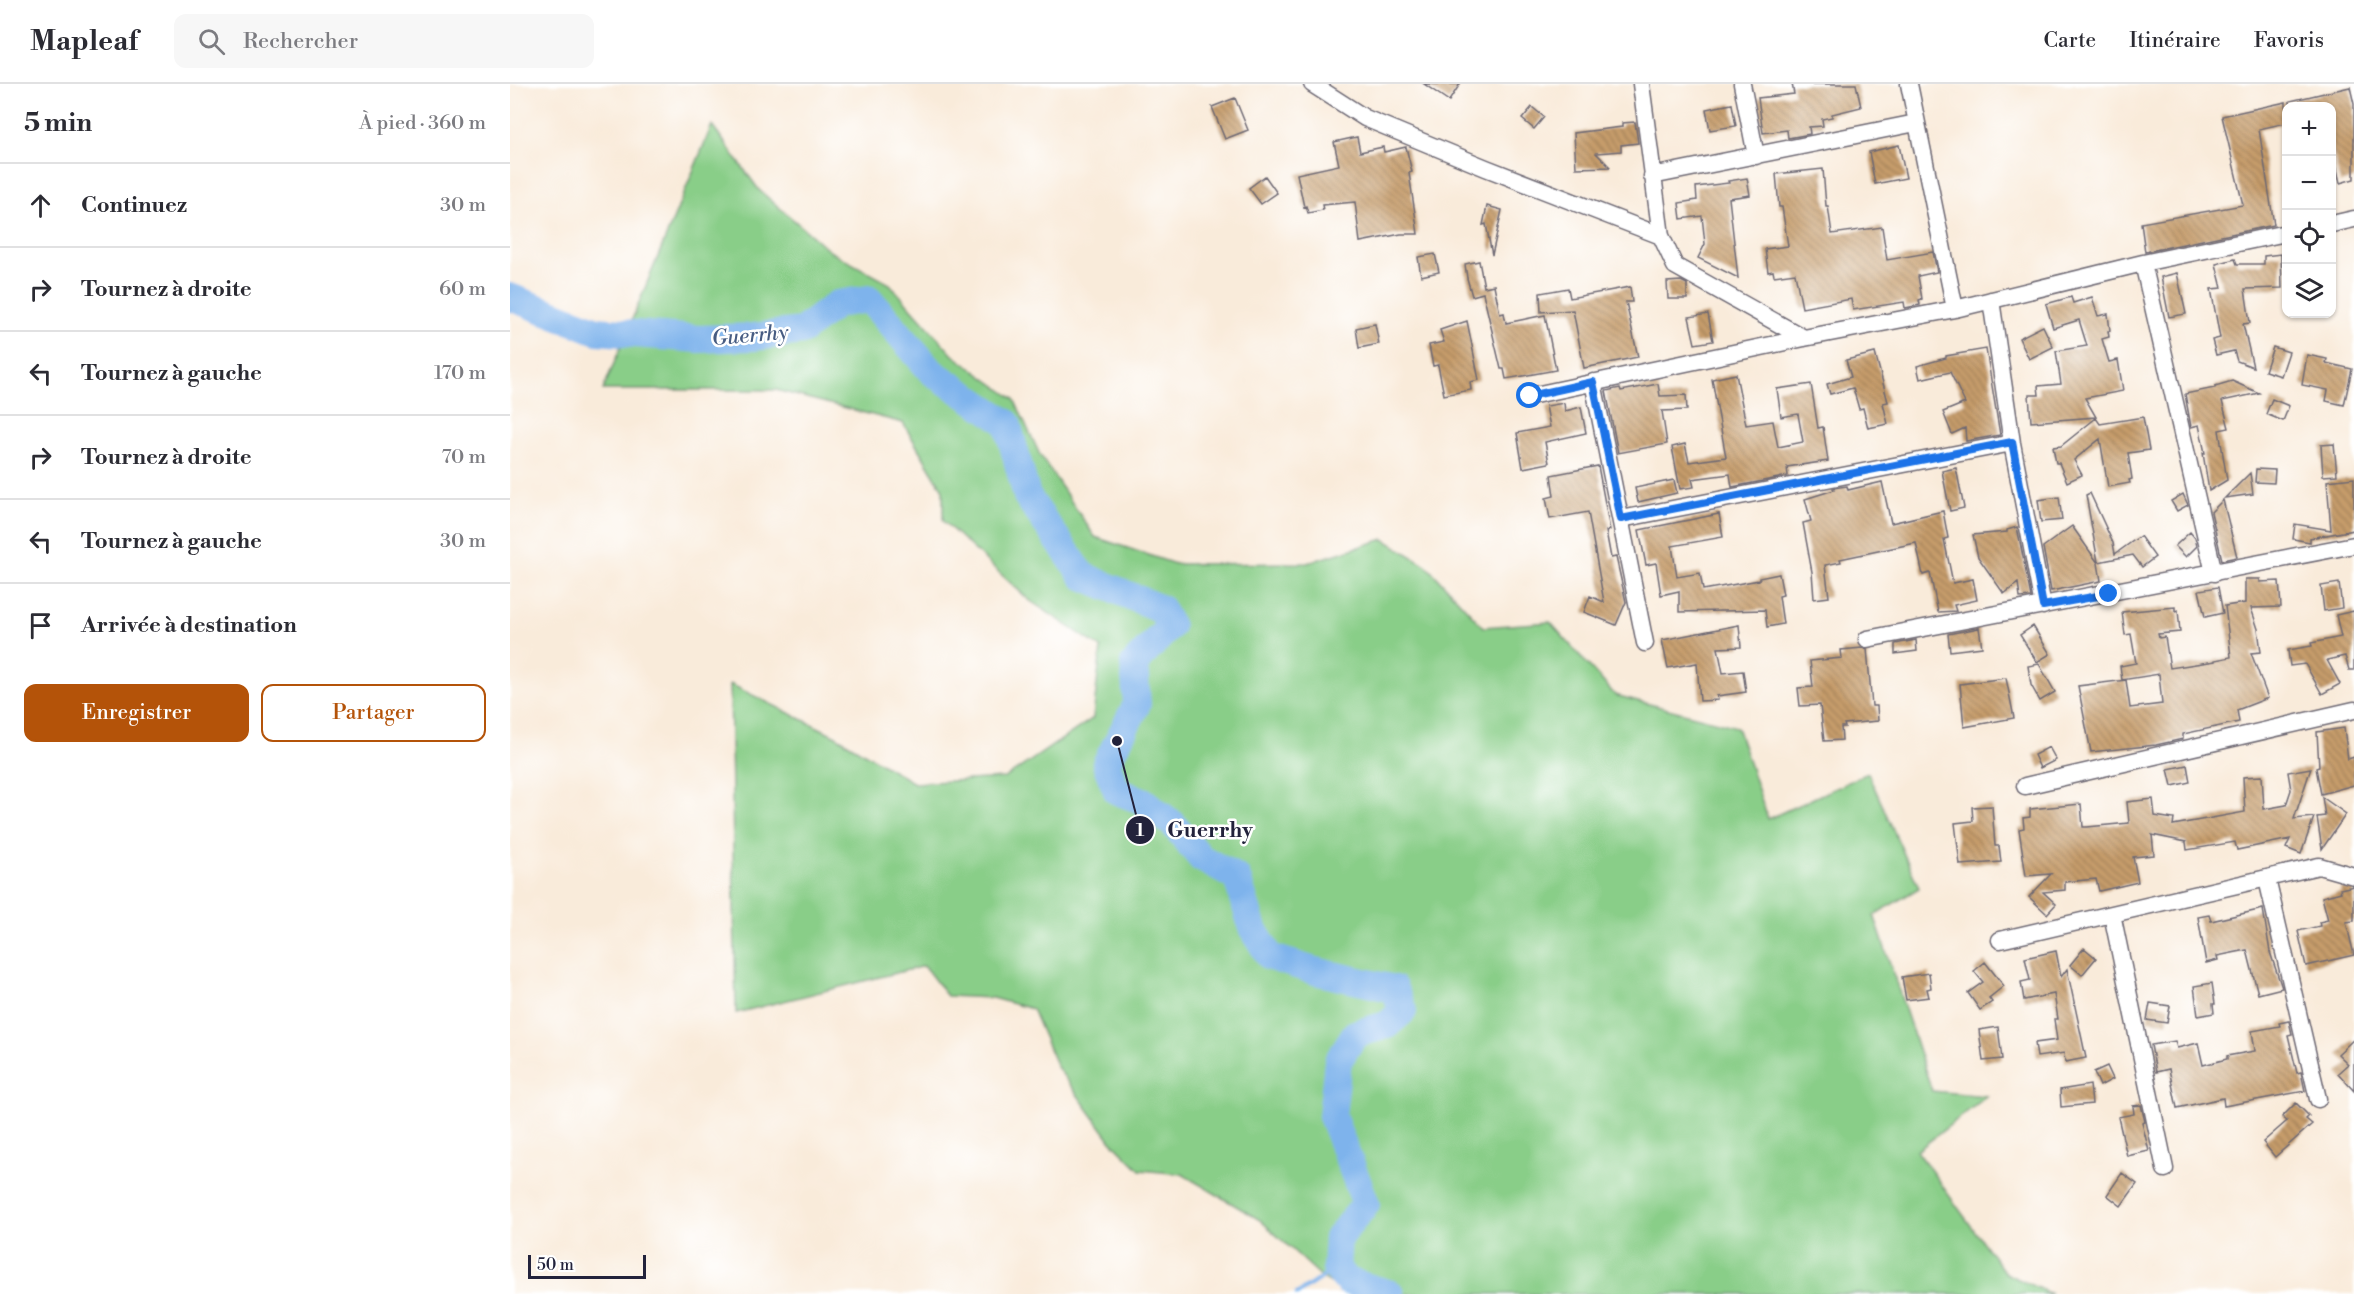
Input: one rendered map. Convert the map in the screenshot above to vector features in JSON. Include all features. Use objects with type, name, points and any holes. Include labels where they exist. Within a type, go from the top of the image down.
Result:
[{"type":"street","points":[[1312,84],[1365,118],[1661,236]]},
{"type":"street","points":[[1641,84],[1661,236],[1675,266],[1804,338]]},
{"type":"street","points":[[1742,84],[1756,156]]},
{"type":"street","points":[[1909,84],[1955,309]]},
{"type":"street","points":[[1652,177],[1916,123]]},
{"type":"street","points":[[2336,223],[2354,219]]},
{"type":"street","points":[[1530,396],[1804,338],[1955,309],[2143,262],[2282,234]]},
{"type":"street","points":[[2143,262],[2214,573]]},
{"type":"street","points":[[1991,300],[2012,442],[2043,606]]},
{"type":"street","points":[[1593,382],[1645,643]]},
{"type":"street","points":[[1621,519],[2012,442]]},
{"type":"street","points":[[1867,639],[2354,545]]},
{"type":"street","points":[[2025,786],[2354,710]]},
{"type":"street","points":[[2000,940],[2319,866],[2354,876]]},
{"type":"street","points":[[2267,879],[2318,1098]]},
{"type":"street","points":[[2112,914],[2165,1169]]},
{"type":"green space","points":[[712,125],[759,190],[831,252],[890,284],[953,355],[1014,399],[1040,455],[1095,537],[1175,564],[1307,563],[1384,539],[1426,565],[1483,627],[1550,622],[1615,695],[1737,727],[1768,819],[1868,773],[1919,888],[1874,915],[1932,1091],[1987,1096],[1917,1151],[2005,1273],[2051,1294],[1350,1294],[1324,1279],[1260,1220],[1182,1174],[1140,1170],[1111,1141],[1057,1067],[1032,1009],[992,998],[947,996],[924,966],[736,1013],[730,684],[836,736],[914,783],[1005,778],[1093,718],[1101,648],[1029,600],[943,521],[943,490],[903,423],[776,390],[603,390]]},
{"type":"building","points":[[1424,84],[1460,84],[1449,101]]},
{"type":"building","points":[[1792,84],[1856,84],[1861,107],[1832,114],[1832,117],[1822,119],[1823,126],[1809,127],[1810,134],[1788,138],[1787,130],[1763,133],[1758,98],[1794,94]]},
{"type":"building","points":[[2350,87],[2354,104],[2354,179],[2340,183],[2336,165],[2336,102],[2290,101]]},
{"type":"building","points":[[1235,98],[1248,130],[1225,139],[1212,107]]},
{"type":"building","points":[[2282,103],[2282,124],[2259,129],[2274,225],[2145,252],[2141,223],[2243,205],[2222,116]]},
{"type":"building","points":[[1732,104],[1736,126],[1710,130],[1706,109]]},
{"type":"building","points":[[1532,107],[1544,117],[1534,129],[1522,119]]},
{"type":"building","points":[[1635,122],[1638,143],[1621,145],[1621,151],[1596,153],[1610,167],[1576,168],[1574,133],[1622,127],[1622,123]]},
{"type":"building","points":[[1357,137],[1360,152],[1383,147],[1384,152],[1406,147],[1412,172],[1409,173],[1418,234],[1401,234],[1360,242],[1355,202],[1322,205],[1323,210],[1308,213],[1306,206],[1304,207],[1297,174],[1339,165],[1334,142]]},
{"type":"building","points":[[1899,145],[1906,178],[1875,184],[1869,152]]},
{"type":"building","points":[[1823,169],[1826,206],[1828,206],[1832,234],[1882,227],[1887,260],[1933,252],[1937,272],[1918,276],[1922,299],[1919,300],[1920,305],[1905,308],[1904,302],[1853,310],[1851,299],[1802,308],[1795,273],[1774,276],[1773,271],[1768,272],[1765,249],[1788,246],[1782,207],[1779,207],[1776,174]]},
{"type":"building","points":[[1265,176],[1277,193],[1261,204],[1249,188]]},
{"type":"building","points":[[1747,178],[1750,195],[1729,198],[1738,278],[1698,258],[1705,244],[1702,216],[1681,219],[1679,203],[1697,200],[1696,187]]},
{"type":"building","points":[[1487,206],[1502,210],[1492,255],[1486,224],[1483,225]]},
{"type":"building","points":[[1435,254],[1439,272],[1421,276],[1418,257]]},
{"type":"building","points":[[2281,254],[2282,288],[2245,289],[2250,323],[2243,324],[2253,367],[2237,361],[2234,351],[2216,355],[2212,340],[2220,338],[2211,289],[2222,288],[2216,264],[2235,259],[2237,264],[2264,264],[2264,256]]},
{"type":"building","points":[[1479,261],[1484,287],[1494,285],[1500,314],[1504,313],[1506,323],[1545,315],[1556,370],[1506,379],[1504,369],[1501,369],[1483,293],[1472,296],[1467,278],[1465,264]]},
{"type":"building","points":[[2177,273],[2186,314],[2169,317],[2161,277]]},
{"type":"building","points":[[1681,281],[1687,284],[1687,299],[1668,299],[1667,282]]},
{"type":"building","points":[[1630,287],[1632,302],[1626,302],[1638,357],[1584,368],[1573,310],[1541,312],[1540,293],[1568,288],[1570,298]]},
{"type":"building","points":[[2071,297],[2073,303],[2092,297],[2098,316],[2108,314],[2109,337],[2102,339],[2109,362],[2118,360],[2123,391],[2085,398],[2096,417],[2031,422],[2029,395],[2039,395],[2038,386],[2061,384],[2056,351],[2087,346],[2079,320],[2053,328],[2046,304]]},
{"type":"building","points":[[1708,314],[1713,341],[1695,344],[1689,317]]},
{"type":"building","points":[[1467,321],[1479,380],[1470,382],[1471,390],[1444,395],[1438,365],[1433,366],[1429,345],[1444,342],[1440,330]]},
{"type":"building","points":[[1375,324],[1379,344],[1359,348],[1356,328]]},
{"type":"building","points":[[2043,326],[2053,347],[2029,359],[2019,338]]},
{"type":"building","points":[[2273,347],[2289,352],[2281,376],[2265,371]]},
{"type":"building","points":[[1986,349],[2000,435],[1966,441],[1965,428],[1952,434],[1943,412],[1965,403],[1950,372],[1920,379],[1917,366],[1946,358],[1946,356]]},
{"type":"building","points":[[1875,353],[1888,402],[1883,403],[1888,424],[1868,428],[1863,408],[1859,409],[1853,388],[1830,394],[1827,384],[1851,377],[1846,360]]},
{"type":"building","points":[[2307,355],[2327,359],[2326,363],[2352,369],[2344,405],[2326,401],[2328,390],[2302,385]]},
{"type":"building","points":[[1736,374],[1746,425],[1773,421],[1778,447],[1803,442],[1798,414],[1781,417],[1777,389],[1811,384],[1818,428],[1823,427],[1828,461],[1787,467],[1788,476],[1732,487],[1730,474],[1692,479],[1694,487],[1680,489],[1672,447],[1685,444],[1689,462],[1726,457],[1712,379]]},
{"type":"building","points":[[2232,381],[2259,393],[2222,401],[2229,428],[2219,430],[2227,480],[2209,491],[2199,425],[2191,427],[2185,394],[2215,388],[2215,386]]},
{"type":"building","points":[[1658,384],[1660,396],[1686,395],[1687,410],[1662,411],[1667,444],[1618,453],[1606,391],[1620,388],[1621,391]]},
{"type":"building","points":[[2272,399],[2289,406],[2283,421],[2266,414]]},
{"type":"building","points":[[1564,403],[1565,411],[1581,407],[1586,433],[1545,442],[1549,463],[1523,468],[1517,433],[1550,427],[1546,406]]},
{"type":"building","points":[[2143,417],[2149,450],[2128,453],[2132,479],[2129,480],[2130,483],[2108,487],[2100,439],[2074,460],[2082,475],[2067,482],[2059,463],[2056,463],[2053,447],[2061,446],[2096,418],[2100,424]]},
{"type":"building","points":[[2334,444],[2337,475],[2323,476],[2321,445]]},
{"type":"building","points":[[1598,466],[1610,530],[1606,531],[1611,558],[1616,557],[1626,602],[1616,625],[1584,612],[1590,596],[1604,602],[1588,512],[1550,519],[1546,498],[1554,496],[1551,475]]},
{"type":"building","points":[[1956,468],[1964,508],[1950,511],[1942,471]]},
{"type":"building","points":[[2256,469],[2275,470],[2274,483],[2255,482]]},
{"type":"building","points":[[2250,473],[2253,494],[2225,498]]},
{"type":"building","points":[[2354,478],[2354,530],[2310,538],[2310,542],[2293,539],[2295,524],[2331,530],[2327,481]]},
{"type":"building","points":[[1674,480],[1677,493],[1638,502],[1635,488]]},
{"type":"building","points":[[1882,482],[1891,523],[1943,511],[1948,538],[1944,539],[1953,583],[1973,579],[1977,600],[1954,605],[1956,611],[1938,612],[1930,573],[1923,575],[1916,543],[1840,559],[1841,562],[1825,565],[1829,597],[1814,599],[1812,572],[1803,523],[1811,521],[1805,499],[1834,490],[1833,488],[1847,486],[1848,490]]},
{"type":"building","points":[[2090,493],[2113,543],[2115,554],[2140,536],[2155,557],[2142,567],[2133,555],[2098,562],[2086,495]]},
{"type":"building","points":[[2183,494],[2188,505],[2177,511],[2171,501]]},
{"type":"building","points":[[2059,497],[2062,520],[2041,522],[2038,500]]},
{"type":"building","points":[[2223,500],[2237,557],[2222,560],[2211,512]]},
{"type":"building","points":[[1719,514],[1723,537],[1672,546],[1677,577],[1700,573],[1703,590],[1779,574],[1783,595],[1779,596],[1783,624],[1767,627],[1765,610],[1679,612],[1679,591],[1661,595],[1656,563],[1646,565],[1639,530]]},
{"type":"building","points":[[2072,526],[2098,563],[2101,581],[2051,591],[2043,547]]},
{"type":"building","points":[[2017,527],[2031,597],[2020,598],[2018,583],[2004,594],[1978,557],[1973,535],[2007,532]]},
{"type":"building","points":[[2190,532],[2197,546],[2186,557],[2175,546]]},
{"type":"building","points":[[2245,579],[2260,579],[2260,582],[2279,581],[2281,607],[2251,608],[2258,629],[2261,652],[2251,653],[2268,698],[2237,710],[2239,722],[2183,734],[2183,739],[2156,745],[2091,752],[2078,686],[2126,680],[2130,708],[2162,704],[2159,674],[2122,680],[2120,666],[2136,663],[2131,634],[2125,635],[2122,612],[2175,607],[2175,611],[2178,610],[2180,632],[2158,634],[2159,638],[2165,637],[2170,668],[2231,657],[2225,606],[2245,603]]},
{"type":"building","points":[[2339,583],[2342,608],[2324,611],[2321,586]]},
{"type":"building","points":[[2218,587],[2223,613],[2205,617],[2199,590]]},
{"type":"building","points":[[2354,611],[2354,670],[2349,670],[2345,656],[2327,660],[2340,684],[2322,694],[2305,664],[2290,666],[2288,650],[2312,646],[2311,643],[2341,637],[2336,615]]},
{"type":"building","points":[[1739,625],[1741,647],[1718,648],[1723,673],[1743,671],[1746,692],[1717,696],[1718,700],[1700,701],[1697,663],[1668,668],[1662,640]]},
{"type":"building","points":[[2033,626],[2050,654],[2037,662],[2020,635]]},
{"type":"building","points":[[1979,628],[1982,647],[1950,651],[1948,634]]},
{"type":"building","points":[[1916,640],[1917,651],[1895,654],[1895,644]]},
{"type":"building","points":[[1867,649],[1872,706],[1877,706],[1878,721],[1844,724],[1845,727],[1841,727],[1842,740],[1824,741],[1820,705],[1800,706],[1798,688],[1813,687],[1810,661],[1842,658],[1841,650]]},
{"type":"building","points":[[2039,664],[2055,692],[2040,701],[2031,685],[2028,666]]},
{"type":"building","points":[[2006,678],[2014,718],[1964,727],[1960,684]]},
{"type":"building","points":[[2344,728],[2348,759],[2354,757],[2354,785],[2321,794],[2316,768],[2319,767],[2317,732]]},
{"type":"building","points":[[2049,747],[2056,760],[2040,768],[2034,755]]},
{"type":"building","points":[[2187,765],[2190,782],[2172,786],[2168,769]]},
{"type":"building","points":[[2311,768],[2294,819],[2314,817],[2301,854],[2286,848],[2290,839],[2237,850],[2235,842],[2187,850],[2186,842],[2152,835],[2154,855],[2133,857],[2138,882],[2099,891],[2096,879],[2065,882],[2065,890],[2043,892],[2056,904],[2047,914],[2029,897],[2051,874],[2026,876],[2019,829],[2024,828],[2023,818],[2030,817],[2030,809],[2081,804],[2083,827],[2087,827],[2129,823],[2127,802],[2153,799],[2155,816],[2174,819],[2173,825],[2245,812],[2243,777],[2262,776],[2264,809],[2286,805],[2291,790],[2288,772]]},
{"type":"building","points":[[2322,797],[2346,814],[2322,849],[2317,817],[2325,816]]},
{"type":"building","points":[[1992,806],[1995,846],[1999,846],[2001,862],[1960,865],[1955,823],[1973,821],[1972,807]]},
{"type":"building","points":[[2354,886],[2354,921],[2346,922],[2354,955],[2306,966],[2298,931],[2320,926],[2319,922],[2328,920],[2322,897]]},
{"type":"building","points":[[2263,909],[2270,952],[2282,988],[2258,994],[2247,950],[2217,956],[2218,960],[2206,963],[2198,917],[2209,915],[2211,921]]},
{"type":"building","points":[[2084,948],[2096,958],[2082,975],[2070,965]]},
{"type":"building","points":[[2056,951],[2061,977],[2067,969],[2086,1058],[2065,1062],[2064,1053],[2037,1057],[2035,1043],[2057,1040],[2054,1019],[2058,1019],[2054,994],[2024,1000],[2021,982],[2030,980],[2025,958]]},
{"type":"building","points":[[1985,962],[2004,986],[1989,998],[1992,1002],[1980,1010],[1968,993],[1983,982],[1974,971]]},
{"type":"building","points":[[1929,973],[1931,988],[1927,989],[1929,997],[1906,1000],[1902,977]]},
{"type":"building","points":[[2212,983],[2214,1013],[2198,1016],[2194,986]]},
{"type":"building","points":[[2150,1003],[2170,1006],[2167,1023],[2147,1020]]},
{"type":"building","points":[[2289,1021],[2292,1034],[2288,1035],[2297,1073],[2301,1072],[2305,1091],[2224,1106],[2223,1098],[2177,1108],[2169,1069],[2156,1072],[2151,1045],[2175,1041],[2177,1048],[2198,1043],[2203,1065],[2227,1059],[2227,1056],[2255,1051],[2252,1031],[2280,1026],[2279,1023]]},
{"type":"building","points":[[1998,1027],[2002,1059],[1983,1061],[1979,1030]]},
{"type":"building","points":[[2354,1039],[2354,1091],[2338,1073],[2348,1064],[2338,1054]]},
{"type":"building","points":[[2107,1066],[2113,1079],[2100,1086],[2094,1072]]},
{"type":"building","points":[[2090,1085],[2092,1104],[2061,1107],[2060,1090]]},
{"type":"building","points":[[2296,1103],[2309,1116],[2306,1119],[2312,1124],[2275,1157],[2263,1142],[2287,1121],[2282,1117]]},
{"type":"building","points":[[2141,1105],[2145,1122],[2142,1123],[2149,1151],[2127,1156],[2118,1117],[2134,1114],[2133,1106]]},
{"type":"building","points":[[2122,1173],[2137,1184],[2121,1206],[2107,1195]]},
{"type":"waterway","name":"Guerrhy","points":[[510,297],[597,331],[699,339],[754,337],[802,331],[837,304],[869,299],[932,372],[1007,423],[1027,496],[1083,576],[1161,609],[1170,626],[1134,664],[1137,704],[1106,764],[1117,791],[1143,801],[1174,825],[1201,858],[1237,878],[1253,929],[1270,957],[1315,971],[1394,989],[1403,1011],[1387,1025],[1355,1034],[1338,1061],[1332,1116],[1366,1204],[1338,1238],[1336,1268],[1347,1281],[1391,1294]]},
{"type":"waterway","points":[[510,310],[531,307]]},
{"type":"waterway","points":[[1297,1294],[1336,1268]]},
{"type":"place","name":"Guerrhy","points":[[1117,741]]},
{"type":"route","points":[[1530,396],[1593,382],[1621,519],[2012,442],[2043,606],[2109,594]]}]
